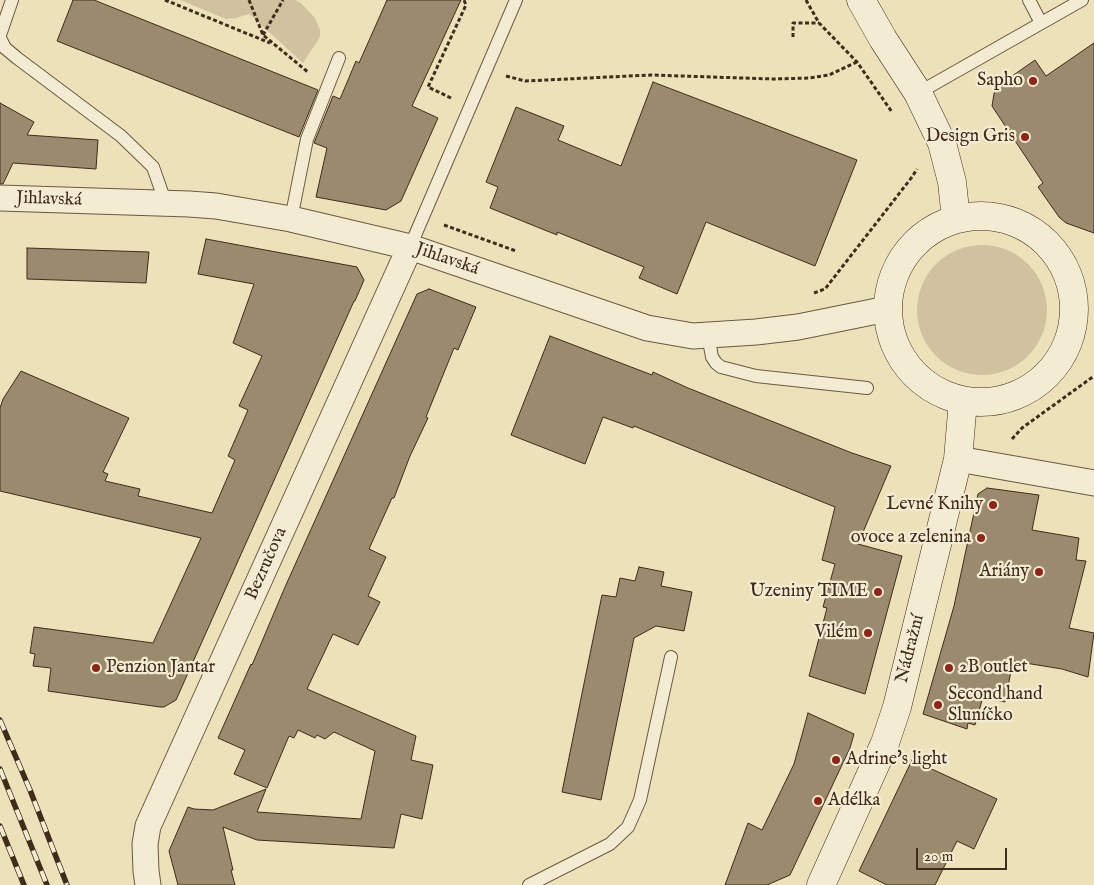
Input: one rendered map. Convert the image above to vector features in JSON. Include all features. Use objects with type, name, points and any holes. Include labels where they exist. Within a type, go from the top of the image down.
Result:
[{"type":"main road","points":[[861,0],[883,40],[918,93],[942,143],[952,182],[956,219]]},
{"type":"main road","points":[[979,216],[1010,220],[1042,238],[1064,268],[1070,284],[1084,301],[1073,320],[1069,341],[1049,373],[1035,386],[1018,395],[987,403],[963,402],[946,396],[929,388],[915,376],[903,361],[895,345],[889,327],[887,309],[894,275],[902,259],[912,246],[925,234],[940,225],[956,219],[979,216]]},
{"type":"main road","name":"Nádražní","points":[[821,885],[885,743],[894,716],[958,458],[963,402]]},
{"type":"street","name":"Jihlavská","points":[[0,198],[216,206],[291,219],[410,247],[647,328],[693,336],[798,327],[887,309]]},
{"type":"street","name":"Bezručova","points":[[148,885],[145,844],[148,826],[410,247]]},
{"type":"street","points":[[958,458],[1094,483]]},
{"type":"lane","points":[[12,0],[0,37],[6,48],[121,136],[153,167],[166,204]]},
{"type":"lane","points":[[410,247],[516,0]]},
{"type":"lane","points":[[1029,0],[1041,23]]},
{"type":"lane","points":[[918,93],[1082,0]]},
{"type":"lane","points":[[291,219],[307,139],[339,58]]},
{"type":"lane","points":[[708,335],[712,357],[721,367],[756,376],[867,388]]},
{"type":"lane","points":[[528,885],[610,844],[628,827],[640,800],[671,657]]},
{"type":"path","points":[[165,0],[273,44]]},
{"type":"path","points":[[249,0],[263,36],[327,88]]},
{"type":"path","points":[[263,36],[283,0]]},
{"type":"path","points":[[451,98],[428,87],[466,5],[464,0]]},
{"type":"path","points":[[806,0],[819,23],[856,62],[898,119]]},
{"type":"path","points":[[793,37],[793,23],[819,23]]},
{"type":"path","points":[[486,70],[525,81],[651,75],[809,78],[829,75],[856,62]]},
{"type":"path","points":[[809,295],[824,289],[912,177],[917,170],[916,161]]},
{"type":"path","points":[[422,216],[524,254]]},
{"type":"path","points":[[992,465],[1022,428],[1094,376]]},
{"type":"shaded area","points":[[180,0],[295,0],[302,4],[315,18],[320,30],[320,37],[303,63],[249,14],[226,19]]},
{"type":"shaded area","points":[[982,245],[995,246],[1007,250],[1028,264],[1042,285],[1046,297],[1046,323],[1042,335],[1028,356],[1007,370],[995,374],[982,375],[969,374],[957,370],[936,356],[922,335],[918,323],[917,310],[918,297],[922,285],[936,264],[957,250],[969,246]]},
{"type":"building","points":[[73,0],[94,0],[318,90],[299,137],[57,41]]},
{"type":"building","points":[[387,0],[461,0],[412,106],[438,118],[401,201],[386,210],[316,197],[327,148],[314,143],[333,96],[340,99],[356,61],[359,63]]},
{"type":"building","points":[[1094,43],[1094,233],[1066,223],[1059,217],[1038,187],[1043,183],[992,106],[995,88],[1035,60],[1046,76]]},
{"type":"building","points":[[653,82],[857,160],[815,266],[706,222],[677,294],[639,278],[644,267],[557,232],[557,235],[490,208],[498,187],[486,182],[516,107],[564,126],[558,140],[621,166]]},
{"type":"building","points":[[0,103],[34,122],[27,135],[98,140],[96,169],[13,163],[3,184],[0,184]]},
{"type":"building","points":[[206,239],[357,267],[364,280],[176,700],[164,707],[160,707],[48,691],[51,668],[33,666],[35,654],[30,653],[34,627],[153,643],[201,538],[0,491],[0,408],[3,399],[21,371],[129,418],[103,472],[108,474],[105,481],[140,489],[138,496],[212,513],[235,460],[228,456],[248,410],[239,406],[262,356],[233,343],[254,284],[198,274]]},
{"type":"building","points":[[27,248],[149,252],[146,283],[27,279]]},
{"type":"building","points":[[429,289],[476,307],[458,350],[454,348],[426,417],[428,418],[410,456],[394,498],[392,498],[369,549],[386,557],[368,596],[380,602],[358,645],[333,634],[307,689],[416,736],[411,760],[433,765],[422,819],[401,814],[394,848],[257,840],[223,827],[235,885],[178,885],[169,851],[188,807],[213,810],[266,789],[257,812],[361,819],[375,751],[334,732],[325,739],[317,735],[315,738],[298,730],[294,738],[289,736],[267,788],[234,774],[245,750],[218,738],[417,294]]},
{"type":"building","points":[[550,336],[652,375],[653,372],[688,388],[852,453],[891,466],[858,544],[902,556],[865,694],[809,676],[827,608],[823,607],[835,564],[822,560],[835,507],[634,426],[633,428],[603,417],[585,464],[511,435]]},
{"type":"building","points":[[987,488],[1039,495],[1032,530],[1079,538],[1076,560],[1086,561],[1069,628],[1094,633],[1088,677],[1062,669],[1013,661],[1005,702],[983,697],[975,725],[968,723],[967,729],[923,714],[954,606],[978,494]]},
{"type":"building","points":[[639,567],[664,572],[661,586],[692,592],[684,631],[656,626],[634,638],[601,800],[562,792],[602,595],[616,597],[620,578],[635,581]]},
{"type":"building","points":[[808,713],[854,734],[850,748],[790,875],[767,885],[725,885],[748,823],[762,830],[794,764]]},
{"type":"building","points":[[912,760],[997,799],[974,849],[957,841],[935,885],[887,885],[859,871]]},
{"type":"railway","points":[[0,720],[67,885]]},
{"type":"railway","points":[[0,769],[47,885]]},
{"type":"railway","points":[[0,826],[24,885]]},
{"type":"place","name":"Sapho","points":[[1033,81]]},
{"type":"place","name":"Design Gris","points":[[1025,137]]},
{"type":"place","name":"Levné Knihy","points":[[993,505]]},
{"type":"place","name":"ovoce a zelenina","points":[[981,538]]},
{"type":"place","name":"Ariány","points":[[1039,572]]},
{"type":"place","name":"Uzeniny TIME","points":[[878,592]]},
{"type":"place","name":"Vilém","points":[[868,633]]},
{"type":"place","name":"Penzion Jantar","points":[[96,668]]},
{"type":"place","name":"2B outlet","points":[[949,668]]},
{"type":"place","name":"Second hand Sluníčko","points":[[938,705]]},
{"type":"place","name":"Adrine's light","points":[[836,760]]},
{"type":"place","name":"Adélka","points":[[818,801]]}]
